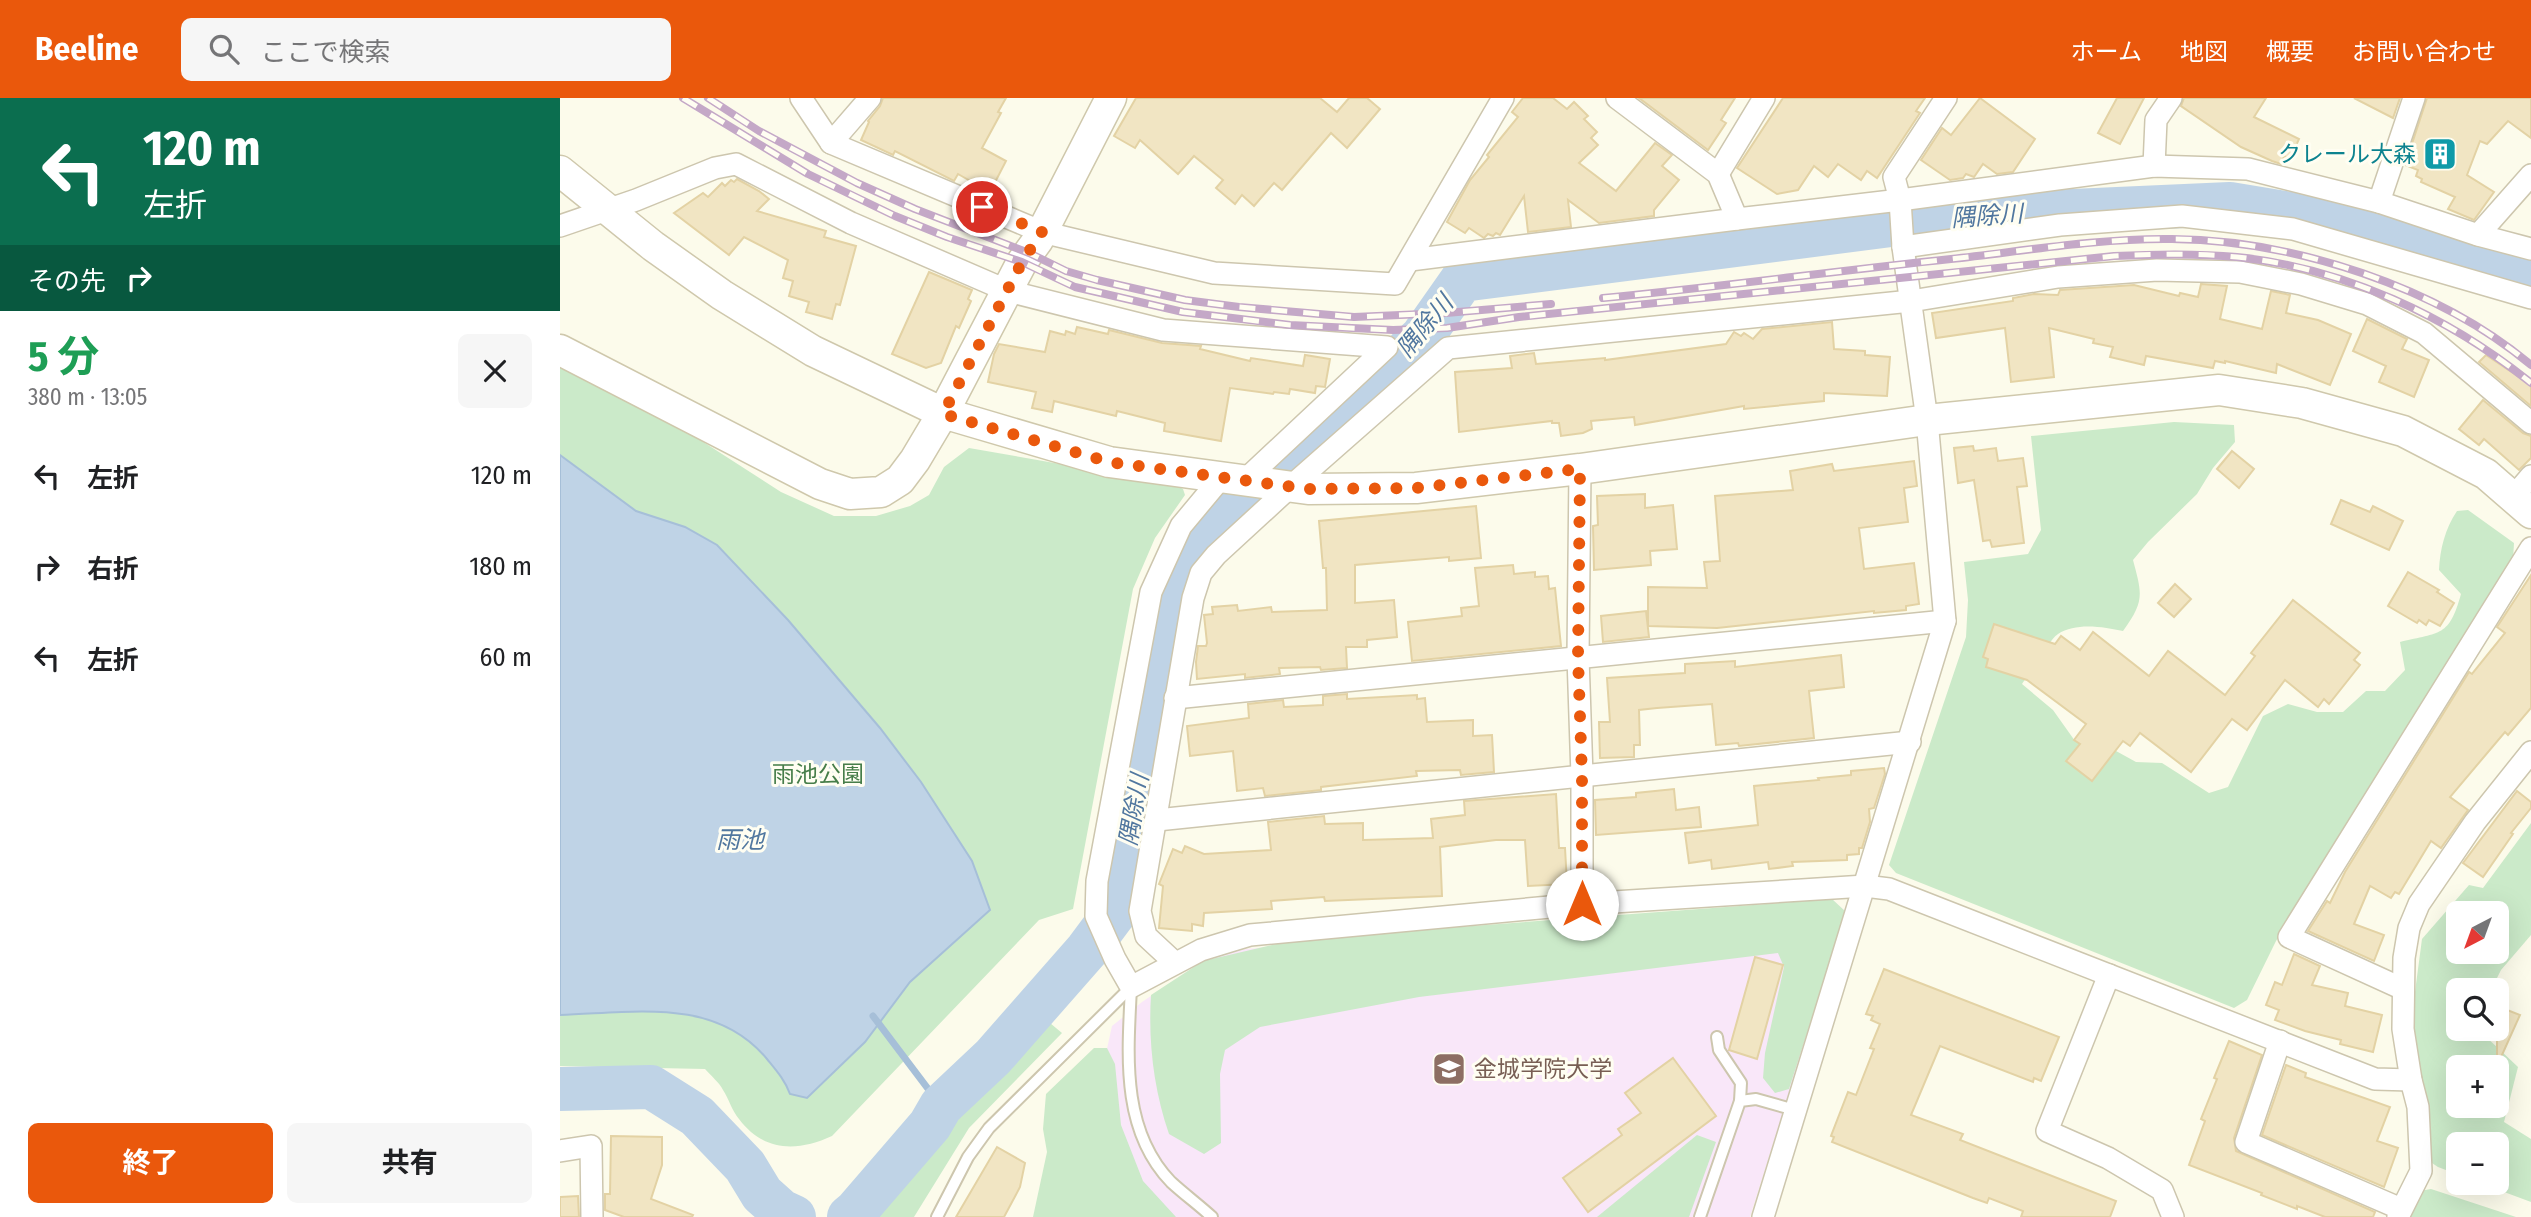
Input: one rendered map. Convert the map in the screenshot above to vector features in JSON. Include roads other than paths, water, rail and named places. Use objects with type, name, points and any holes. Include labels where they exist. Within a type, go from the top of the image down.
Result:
[{"type":"street","points":[[801,98],[831,143],[1042,232],[1214,273],[1395,284],[1503,98]]},
{"type":"street","points":[[831,143],[870,98]]},
{"type":"street","points":[[560,350],[820,484],[850,494],[881,492],[900,480],[943,414],[1111,98]]},
{"type":"street","points":[[1618,98],[1718,174],[1737,219]]},
{"type":"street","points":[[1718,174],[1764,98]]},
{"type":"street","points":[[1763,1217],[1945,621],[1927,420],[1902,243],[1901,207],[1894,177],[1946,98]]},
{"type":"street","points":[[2154,166],[2156,120],[2171,98]]},
{"type":"street","points":[[2379,202],[2414,98]]},
{"type":"street","points":[[560,226],[715,168],[736,164],[851,223],[1008,291],[1163,330],[1387,347],[1257,483],[1216,555],[1201,573],[1193,598],[1140,911],[1146,936],[1174,962]]},
{"type":"street","points":[[1410,260],[1737,219],[1901,207],[2154,166],[2248,169],[2379,202],[2478,235],[2531,249]]},
{"type":"street","points":[[560,172],[653,246],[722,295],[813,351],[943,414],[1109,462],[1308,489],[1416,488],[1580,469],[1927,420],[2219,390],[2302,402],[2403,431],[2525,495]]},
{"type":"street","points":[[2478,235],[2531,175]]},
{"type":"street","points":[[1902,243],[2060,225],[2182,216],[2293,229],[2531,298]]},
{"type":"street","points":[[2411,1080],[2375,1079],[1889,890],[1865,886],[1582,904],[1250,935],[1201,950],[1131,987],[1096,916],[1097,881],[1151,592],[1181,526],[1257,483],[1448,348],[1911,301],[2058,277],[2157,271],[2240,272],[2301,284],[2367,304],[2424,333],[2531,423]]},
{"type":"street","points":[[1580,469],[1578,657],[1582,904]]},
{"type":"street","points":[[2403,989],[2289,937],[2531,548]]},
{"type":"street","points":[[1175,698],[1945,621]]},
{"type":"street","points":[[1157,820],[1910,742]]},
{"type":"street","points":[[2280,1041],[2246,1142],[2399,1213],[2421,1171],[2418,1107],[2403,1028],[2404,958],[2409,929],[2419,904],[2475,822],[2531,752]]},
{"type":"street","points":[[2109,975],[2047,1131],[2108,1158],[2162,1190],[2173,1217]]},
{"type":"street","points":[[560,1151],[591,1146],[592,1217]]},
{"type":"lane","points":[[937,1217],[968,1157],[989,1128],[1131,987]]},
{"type":"lane","points":[[1131,987],[1128,1069],[1132,1101],[1140,1131],[1156,1162],[1171,1181],[1212,1217]]},
{"type":"lane","points":[[1700,1217],[1740,1101],[1741,1083],[1719,1050],[1717,1037]]},
{"type":"lane","points":[[1740,1101],[1756,1099],[1794,1111]]},
{"type":"water","name":"雨池","points":[[560,455],[636,511],[685,527],[717,545],[788,620],[880,728],[921,782],[972,861],[990,910],[910,982],[865,1042],[807,1098],[790,1094],[767,1059],[746,1039],[723,1025],[698,1017],[643,1011],[560,1015]]},
{"type":"waterway","name":"隅除川","points":[[849,1217],[930,1125],[941,1106],[993,1057],[1087,950],[1116,911],[1125,878],[1166,636],[1192,564],[1226,518],[1422,337],[1462,280],[1961,216],[2230,204],[2407,233],[2531,266]]},
{"type":"waterway","points":[[873,1016],[941,1106]]},
{"type":"waterway","name":"隅除川","points":[[560,1089],[651,1087],[697,1116],[745,1166],[762,1194],[781,1211],[794,1217]]},
{"type":"waterway","name":"隅除川","points":[[853,1217],[855,1212]]},
{"type":"railway","points":[[683,98],[808,174],[895,216],[1022,262],[1075,287],[1183,312],[1290,325],[1393,330],[1447,328],[1519,317],[2114,256],[2206,255],[2277,263],[2355,284],[2430,317],[2499,359],[2531,383]]},
{"type":"railway","points":[[708,98],[759,131],[857,183],[915,209],[1029,253],[1066,271],[1097,280],[1185,300],[1354,317],[1551,304]]},
{"type":"railway","points":[[1603,298],[2089,243],[2145,239],[2219,242],[2266,248],[2315,259],[2409,291],[2494,337],[2531,365]]},
{"type":"place","name":"クレール大森","points":[[2440,154]]},
{"type":"place","name":"金城学院大学","points":[[1449,1069]]},
{"type":"park label","name":"雨池公園","points":[[818,774]]}]
